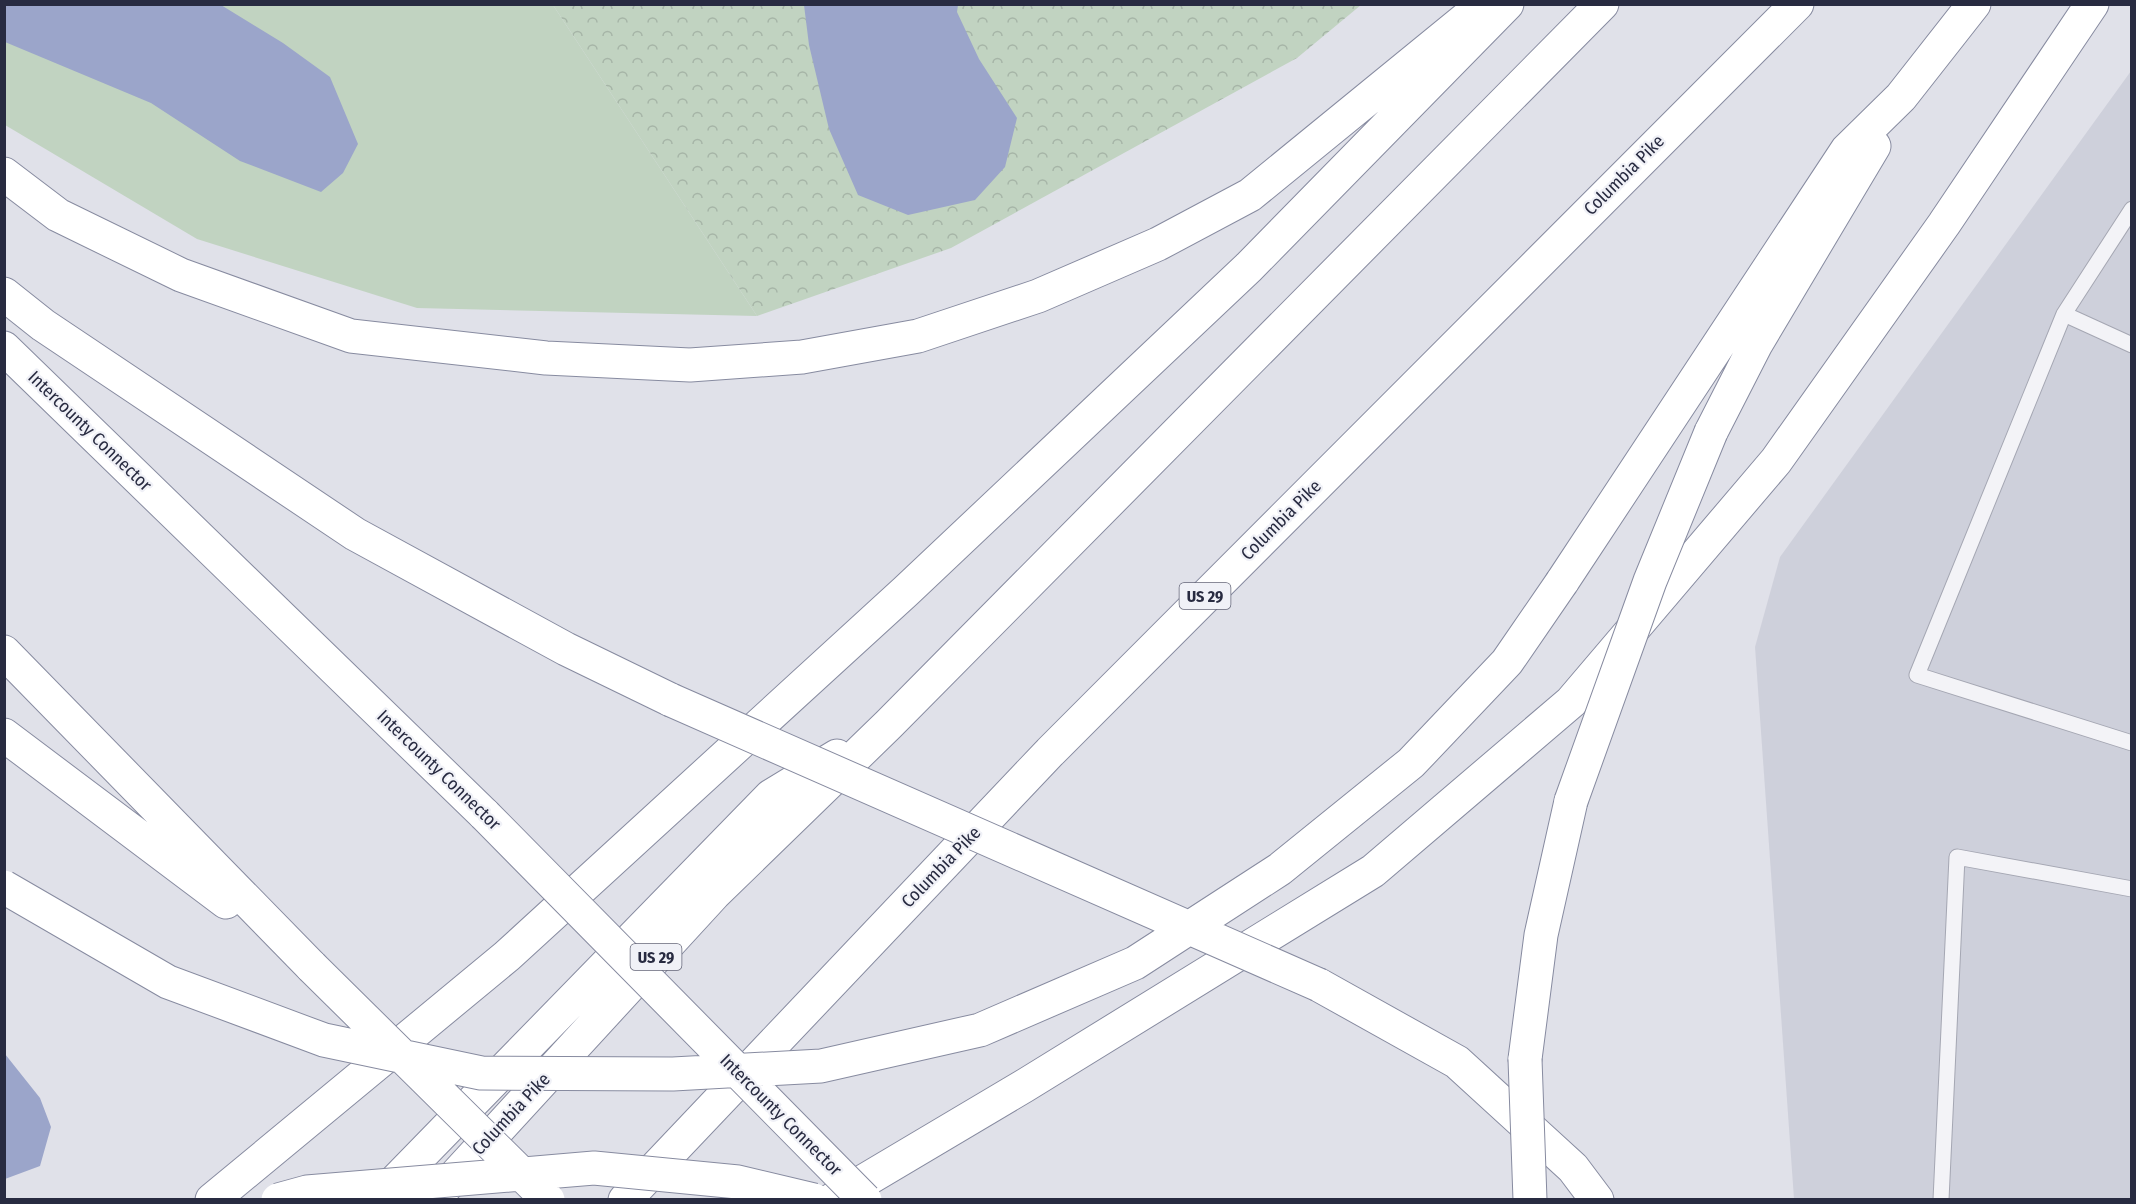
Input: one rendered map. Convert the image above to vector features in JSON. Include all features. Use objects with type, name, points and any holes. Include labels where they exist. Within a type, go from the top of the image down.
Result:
[{"type":"highway","points":[[4,174],[58,215],[181,275],[351,336],[546,358],[679,365],[802,357],[918,336],[1038,296],[1158,244],[1250,195],[1483,4]]},
{"type":"highway","points":[[212,1200],[507,957],[906,591],[1249,267],[1507,4]]},
{"type":"highway","name":"Columbia Pike","points":[[433,1200],[714,894],[889,724],[1602,4]]},
{"type":"highway","name":"Columbia Pike","points":[[625,1200],[1050,752],[1797,4]]},
{"type":"highway","points":[[4,887],[168,982],[324,1040],[481,1073],[673,1074],[820,1066],[980,1030],[1135,963],[1280,869],[1411,763],[1507,662],[1847,150],[1901,97],[1974,4]]},
{"type":"highway","points":[[832,1200],[1034,1080],[1372,872],[1571,702],[1776,461],[1944,224],[2092,4]]},
{"type":"highway","points":[[1530,1200],[1525,1059],[1541,935],[1571,801],[1650,581],[1711,432],[1756,344],[1852,185],[1901,97]]},
{"type":"highway","points":[[4,294],[43,326],[355,534],[566,649],[671,700],[1319,985],[1457,1062],[1573,1168],[1597,1200]]},
{"type":"highway","name":"Intercounty Connector","points":[[4,348],[485,814],[865,1200]]},
{"type":"highway","points":[[4,652],[312,967],[548,1200]]},
{"type":"highway","points":[[377,1200],[771,796],[889,724]]},
{"type":"highway","points":[[4,735],[312,967]]},
{"type":"highway","points":[[278,1200],[307,1192],[594,1168],[738,1182],[814,1200]]},
{"type":"lane","points":[[2132,209],[2064,314],[1917,675],[2132,743]]},
{"type":"lane","points":[[2064,314],[2132,345]]},
{"type":"lane","points":[[1941,1200],[1957,857],[2132,890]]},
{"type":"shaded area","points":[[2131,71],[2131,1199],[1794,1199],[1755,647],[1780,557]]},
{"type":"green space","points":[[5,5],[553,5],[757,316],[417,308],[197,239],[5,125]]},
{"type":"green space","points":[[553,5],[1361,5],[1297,58],[951,248],[757,316]]},
{"type":"water","points":[[4,5],[221,5],[283,43],[330,77],[358,144],[343,173],[321,192],[240,161],[151,103],[5,42]]},
{"type":"water","points":[[804,5],[958,5],[957,12],[979,59],[1017,118],[1005,167],[975,200],[908,215],[858,195],[829,129],[809,45]]},
{"type":"water","points":[[5,1054],[40,1098],[51,1127],[40,1166],[5,1179]]}]
